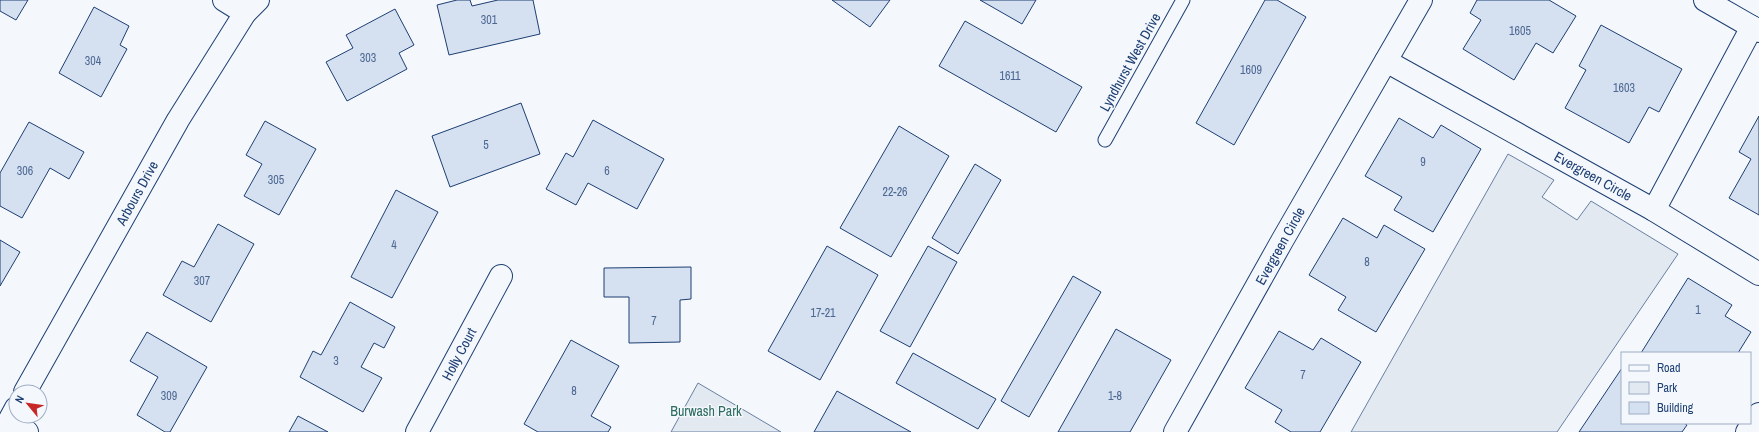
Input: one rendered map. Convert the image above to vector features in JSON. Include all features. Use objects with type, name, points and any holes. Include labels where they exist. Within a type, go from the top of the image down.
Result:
[{"type":"street","points":[[224,0],[252,6]]},
{"type":"street","name":"Evergreen Circle","points":[[1175,432],[1285,235],[1421,0]]},
{"type":"street","points":[[1654,210],[1756,29],[1705,0]]},
{"type":"street","name":"Arbours Drive","points":[[30,384],[178,120],[252,6]]},
{"type":"street","name":"Evergreen Circle","points":[[1386,61],[1654,210],[1759,274]]},
{"type":"street","name":"Holly Court","points":[[417,432],[501,276]]},
{"type":"street","points":[[1747,432],[1759,414]]},
{"type":"lane","name":"Lyndhurst West Drive","points":[[1105,140],[1183,0]]},
{"type":"green space","points":[[1508,154],[1554,180],[1542,197],[1577,220],[1591,201],[1678,254],[1557,432],[1351,432]]},
{"type":"green space","name":"Burwash Park","points":[[698,383],[781,432],[671,432]]},
{"type":"building","points":[[0,0],[28,0],[16,20],[0,11]]},
{"type":"building","points":[[457,0],[470,0],[472,6],[498,0],[533,0],[540,34],[449,55],[437,5]]},
{"type":"building","points":[[832,0],[890,0],[870,27]]},
{"type":"building","points":[[980,0],[1036,0],[1022,24]]},
{"type":"building","points":[[1265,0],[1277,0],[1306,17],[1234,145],[1196,123]]},
{"type":"building","points":[[1477,0],[1549,0],[1576,16],[1553,53],[1536,43],[1514,80],[1463,49],[1481,20],[1470,13]]},
{"type":"building","points":[[94,7],[129,26],[120,45],[127,49],[101,97],[59,73]]},
{"type":"building","points":[[395,9],[414,45],[399,53],[407,69],[347,101],[326,62],[353,48],[346,35]]},
{"type":"building","points":[[965,21],[1082,87],[1056,132],[939,66]]},
{"type":"building","points":[[1601,25],[1682,69],[1659,112],[1649,107],[1629,143],[1565,108],[1586,70],[1579,66]]},
{"type":"building","points":[[521,103],[540,154],[450,187],[432,136]]},
{"type":"building","points":[[1759,116],[1759,215],[1729,198],[1751,159],[1739,152]]},
{"type":"building","points":[[1399,118],[1433,138],[1441,125],[1481,149],[1433,232],[1394,210],[1402,197],[1365,176]]},
{"type":"building","points":[[593,120],[664,159],[637,209],[588,183],[576,205],[546,189],[566,153],[573,157]]},
{"type":"building","points":[[265,121],[316,149],[279,215],[244,196],[262,164],[246,155]]},
{"type":"building","points":[[29,122],[84,152],[69,179],[50,168],[22,218],[0,206],[0,173]]},
{"type":"building","points":[[899,126],[949,156],[891,257],[840,228]]},
{"type":"building","points":[[975,164],[1001,180],[958,254],[932,238]]},
{"type":"building","points":[[396,190],[438,212],[392,298],[351,277]]},
{"type":"building","points":[[1343,218],[1377,238],[1384,225],[1425,249],[1376,332],[1338,310],[1346,297],[1309,275]]},
{"type":"building","points":[[218,224],[254,244],[211,322],[163,295],[182,261],[194,267]]},
{"type":"building","points":[[0,240],[20,252],[0,286]]},
{"type":"building","points":[[827,246],[878,275],[820,380],[768,351]]},
{"type":"building","points":[[928,246],[957,262],[910,347],[880,331]]},
{"type":"building","points":[[691,267],[691,299],[680,300],[680,342],[629,343],[629,297],[604,297],[604,268]]},
{"type":"building","points":[[1073,276],[1101,292],[1029,417],[1001,401]]},
{"type":"building","points":[[1688,278],[1732,305],[1725,316],[1751,332],[1739,352],[1642,352]]},
{"type":"building","points":[[350,302],[395,327],[384,348],[374,343],[361,367],[382,378],[363,412],[300,377],[313,351],[321,355]]},
{"type":"building","points":[[1116,329],[1171,360],[1130,432],[1058,432]]},
{"type":"building","points":[[1279,331],[1313,350],[1321,338],[1361,362],[1320,432],[1291,432],[1275,422],[1282,410],[1245,388]]},
{"type":"building","points":[[147,332],[207,367],[170,432],[165,432],[137,415],[158,377],[130,361]]},
{"type":"building","points":[[571,340],[619,366],[591,416],[611,427],[608,432],[538,432],[524,424]]},
{"type":"building","points":[[913,353],[996,399],[978,429],[896,383]]},
{"type":"building","points":[[1621,369],[1621,424],[1687,425],[1682,432],[1579,432]]},
{"type":"building","points":[[837,391],[911,432],[814,432]]},
{"type":"building","points":[[298,416],[328,432],[289,432]]}]
